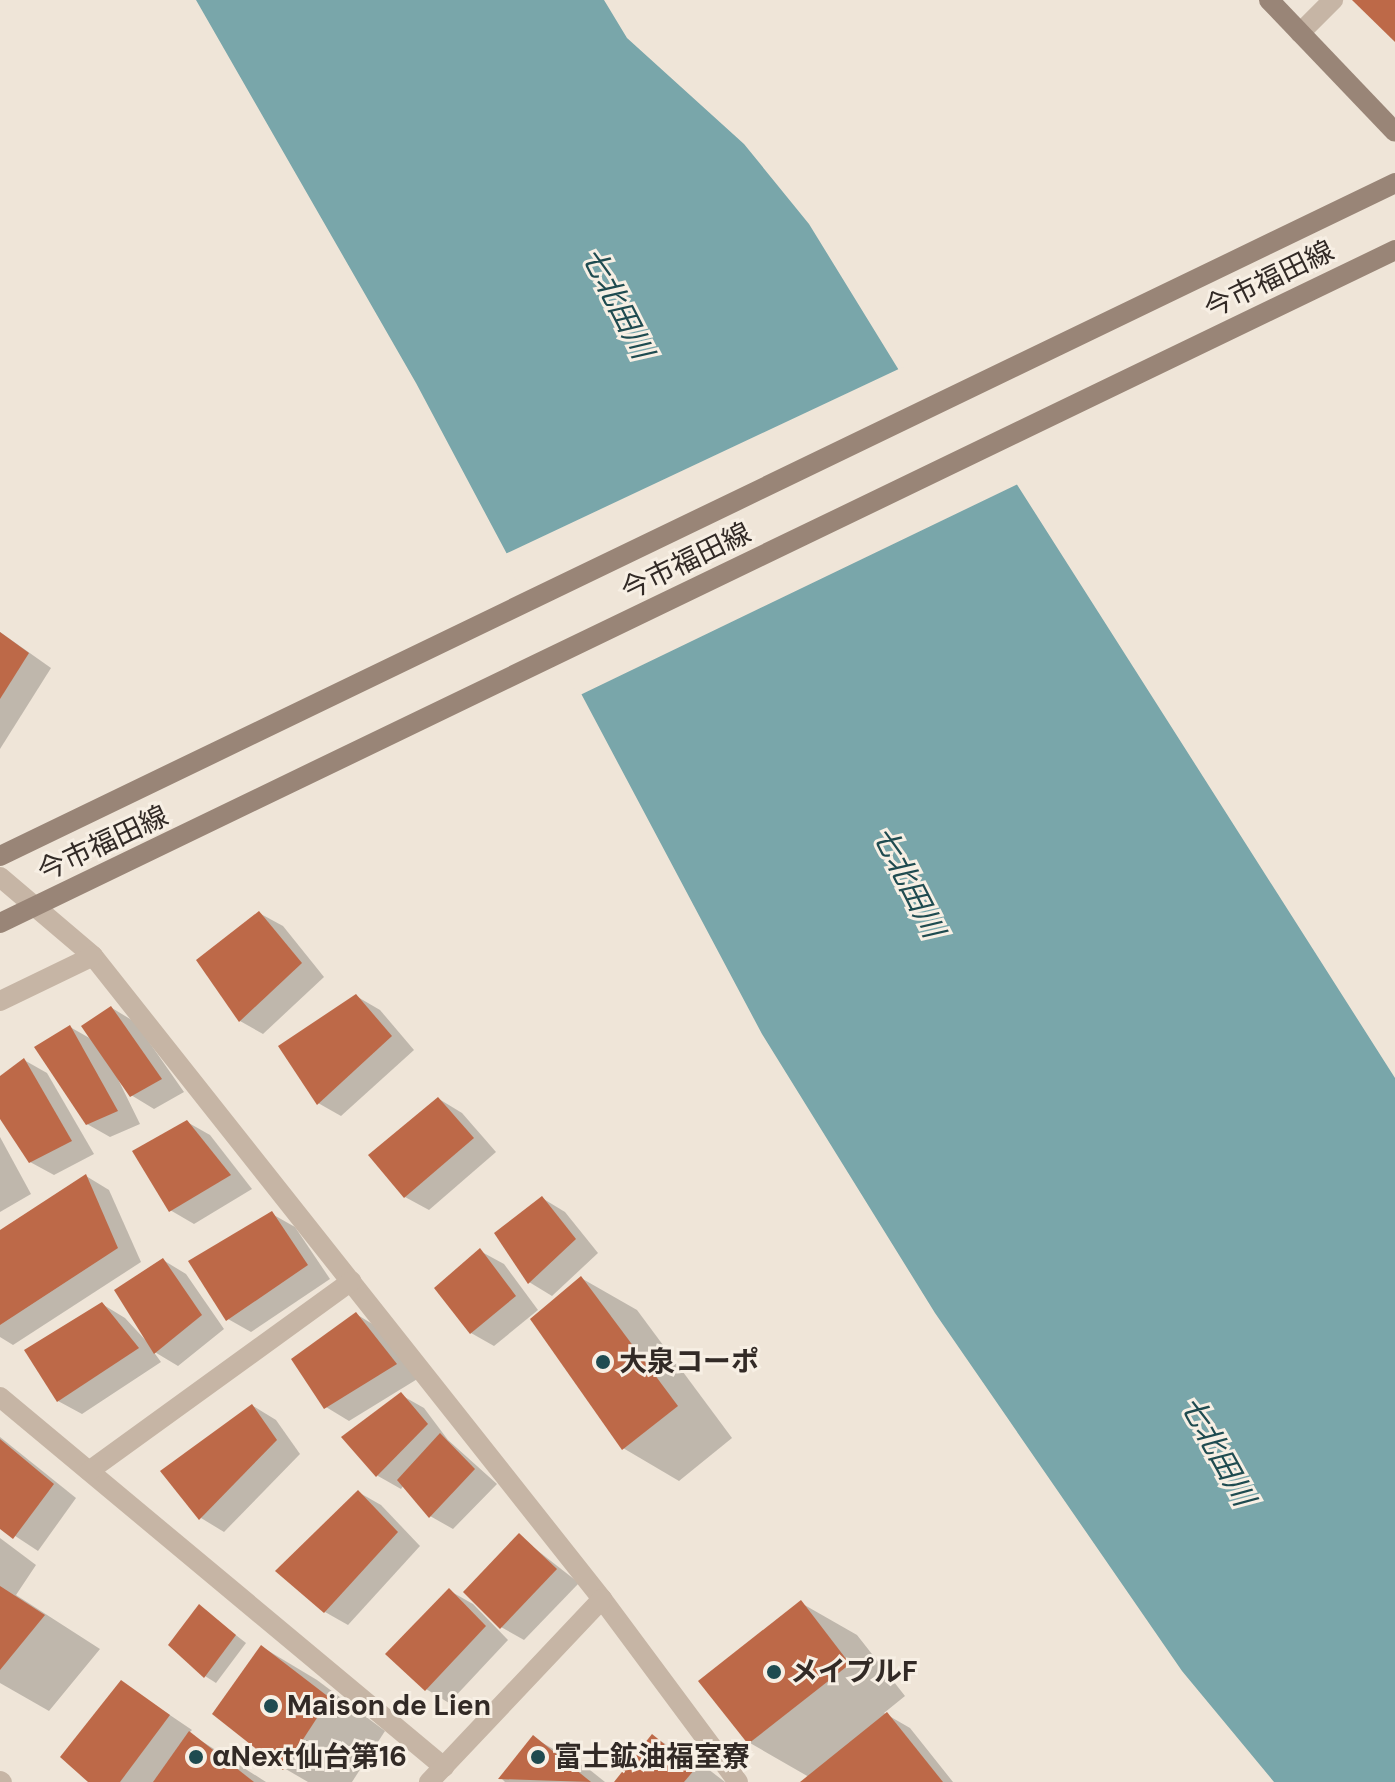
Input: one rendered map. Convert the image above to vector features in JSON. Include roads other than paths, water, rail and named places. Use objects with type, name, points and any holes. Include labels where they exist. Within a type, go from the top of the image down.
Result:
[{"type":"main road","points":[[1269,0],[1393,127]]},
{"type":"main road","name":"今市福田線","points":[[0,856],[1395,183]]},
{"type":"main road","name":"今市福田線","points":[[0,923],[1395,250]]},
{"type":"street","points":[[1300,33],[1333,0]]},
{"type":"street","points":[[0,877],[93,956],[602,1599],[738,1782]]},
{"type":"street","points":[[0,1001],[93,956]]},
{"type":"street","points":[[89,1471],[351,1281]]},
{"type":"street","points":[[0,1397],[444,1767]]},
{"type":"street","points":[[429,1782],[602,1599]]},
{"type":"water","name":"七北田川","points":[[196,0],[604,0],[627,38],[744,144],[809,224],[964,476],[1016,483],[1395,1078],[1395,1782],[1274,1782],[1182,1671],[935,1313],[762,1034],[416,383]]},
{"type":"place","name":"大泉コーポ","points":[[603,1362]]},
{"type":"place","name":"メイプルF","points":[[774,1672]]},
{"type":"place","name":"Maison de Lien","points":[[271,1706]]},
{"type":"place","name":"αNext仙台第16","points":[[196,1757]]},
{"type":"place","name":"富士鉱油福室寮","points":[[538,1757]]}]
